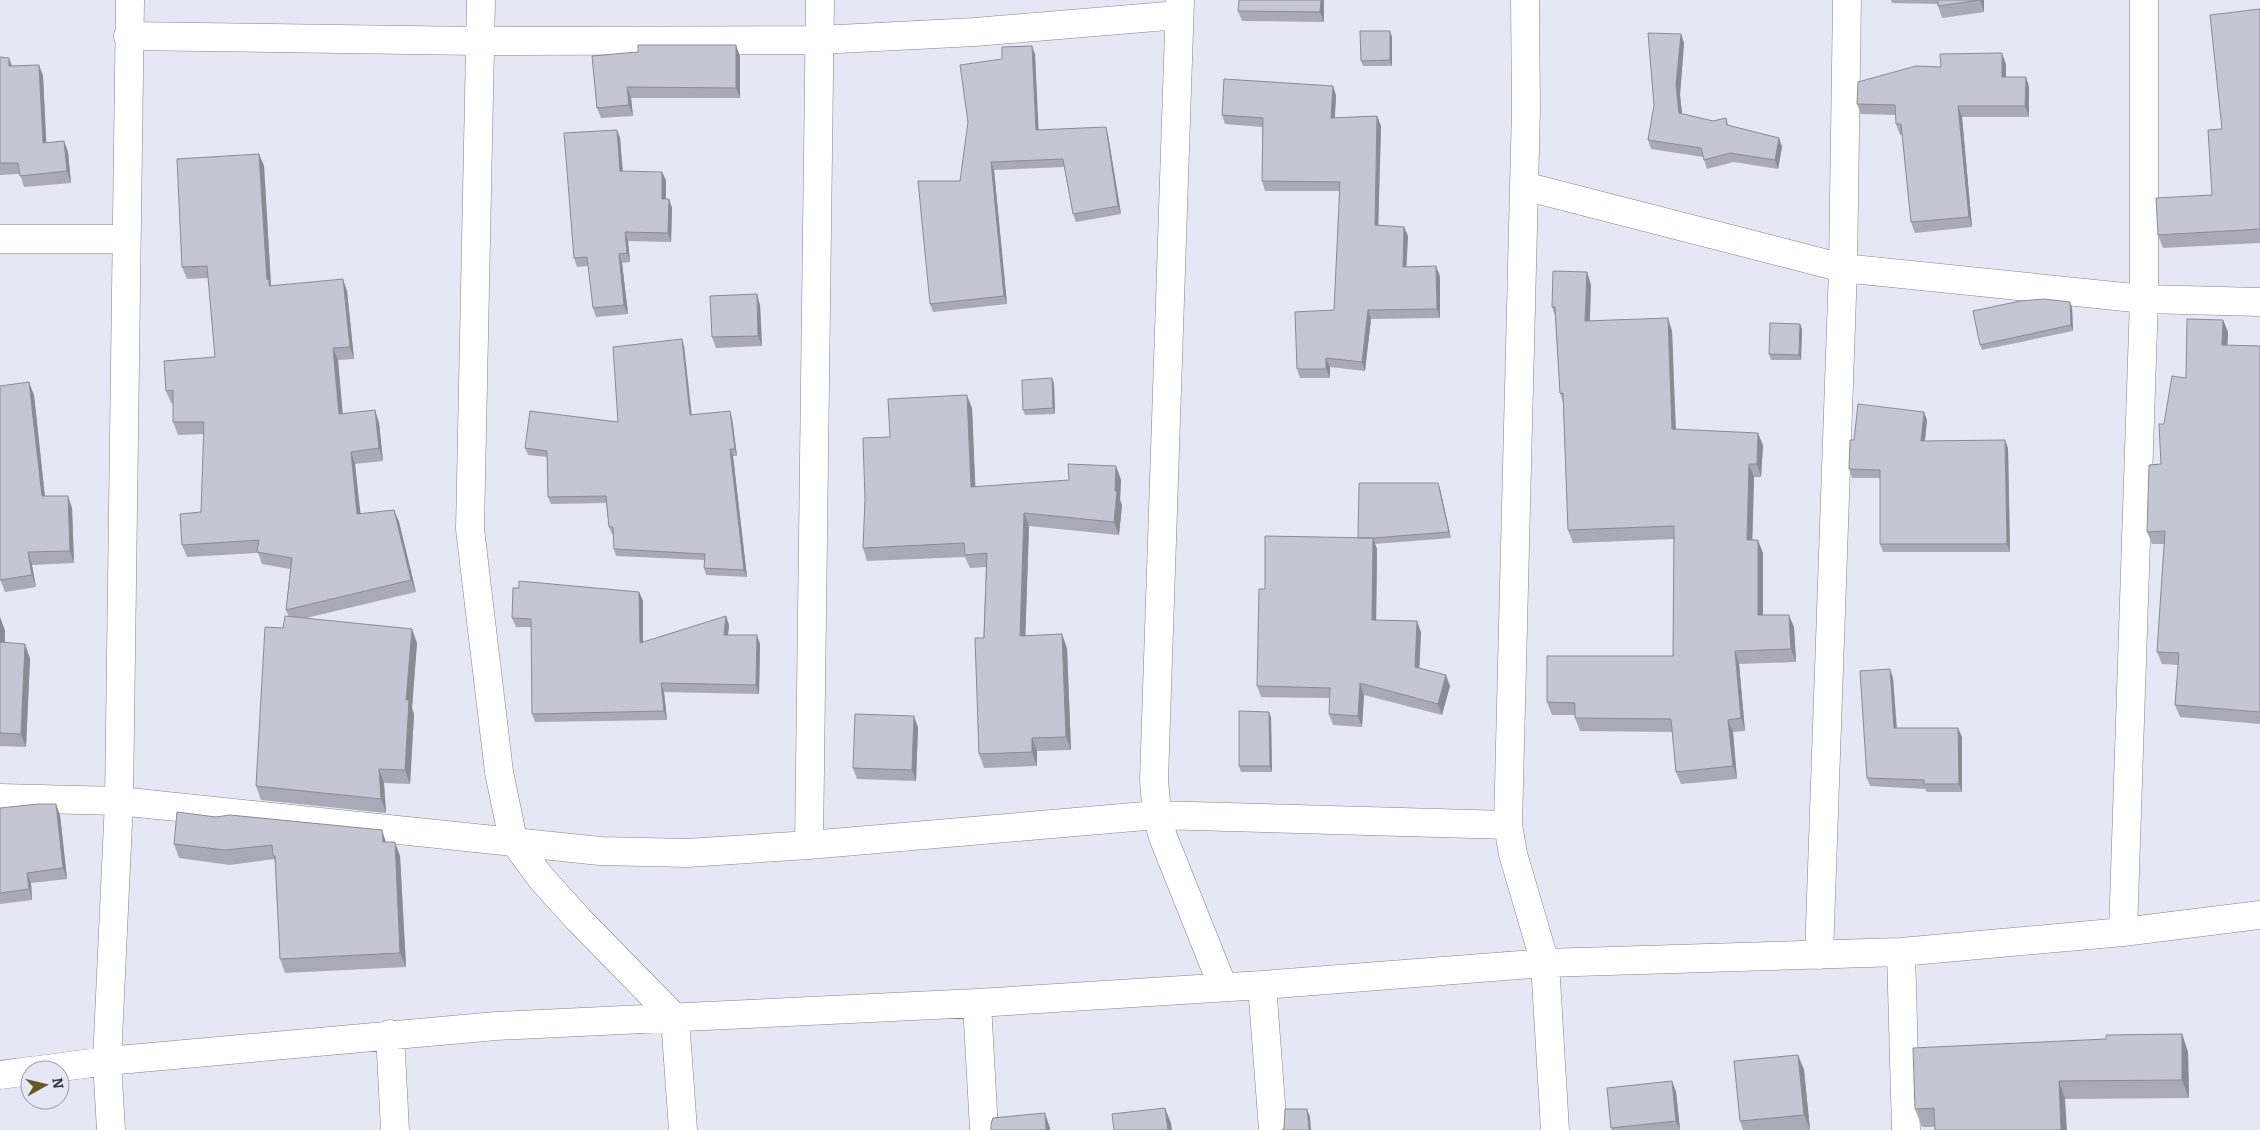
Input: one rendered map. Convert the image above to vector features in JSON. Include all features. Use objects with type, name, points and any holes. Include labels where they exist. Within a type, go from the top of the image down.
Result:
[{"type":"street","points":[[111,1130],[107,1061],[119,801],[128,36],[130,0]]},
{"type":"street","points":[[480,0],[470,529],[499,772],[513,840],[541,878],[579,920],[675,1018],[683,1130]]},
{"type":"street","points":[[809,845],[820,0]]},
{"type":"street","points":[[1526,0],[1524,186],[1508,825],[1513,854],[1545,963],[1555,1130]]},
{"type":"street","points":[[1819,955],[1843,268],[1847,0]]},
{"type":"street","points":[[2123,932],[2144,299],[2144,0]]},
{"type":"street","points":[[128,36],[478,41],[819,40],[975,32],[1180,8],[1154,780],[1157,815],[1163,838],[1222,987]]},
{"type":"street","points":[[1524,186],[1843,268],[2144,299],[2260,302]]},
{"type":"street","points":[[0,239],[126,239]]},
{"type":"street","points":[[0,798],[119,801],[513,840],[600,851],[670,853],[809,845],[1157,815],[1508,825]]},
{"type":"street","points":[[70,1066],[390,1034],[496,1026],[977,1003],[1262,985],[1545,963],[1901,952],[2123,932],[2260,915]]},
{"type":"street","points":[[1901,952],[1906,1130]]},
{"type":"street","points":[[1262,985],[1272,1130]]},
{"type":"street","points":[[977,1003],[984,1130]]},
{"type":"street","points":[[390,1034],[395,1130]]},
{"type":"street","points":[[0,1075],[20,1072]]},
{"type":"building","points":[[1239,0],[1321,0],[1320,12],[1238,11]]},
{"type":"building","points":[[1938,0],[1980,0],[1938,6]]},
{"type":"building","points":[[2260,9],[2260,229],[2158,235],[2156,198],[2212,195],[2208,130],[2222,129],[2210,15]]},
{"type":"building","points":[[1360,31],[1390,31],[1390,60],[1361,61]]},
{"type":"building","points":[[1648,33],[1681,34],[1676,85],[1679,113],[1713,121],[1726,118],[1727,125],[1779,138],[1775,160],[1730,153],[1704,160],[1701,148],[1648,140],[1654,105]]},
{"type":"building","points":[[638,45],[736,45],[736,88],[627,87],[629,105],[597,108],[592,56],[638,52]]},
{"type":"building","points":[[1032,46],[1036,130],[1106,127],[1118,206],[1073,214],[1063,159],[991,162],[1004,296],[930,304],[918,181],[960,181],[968,122],[960,65],[1002,59],[1002,47]]},
{"type":"building","points":[[2002,53],[2002,77],[2026,77],[2025,106],[1958,106],[1969,217],[1911,222],[1901,124],[1896,124],[1895,105],[1857,104],[1858,82],[1916,66],[1941,67],[1940,54]]},
{"type":"building","points":[[0,57],[9,58],[9,66],[39,65],[43,143],[64,141],[67,171],[20,176],[18,163],[0,163]]},
{"type":"building","points":[[1224,79],[1333,86],[1331,118],[1377,116],[1375,225],[1404,227],[1403,267],[1436,266],[1437,309],[1368,310],[1362,362],[1326,358],[1326,369],[1297,369],[1295,312],[1334,310],[1340,182],[1262,181],[1263,118],[1222,115]]},
{"type":"building","points":[[617,130],[620,171],[662,172],[662,199],[669,199],[668,233],[625,232],[627,253],[619,254],[624,305],[593,308],[587,257],[574,258],[564,133]]},
{"type":"building","points":[[259,154],[267,280],[269,279],[269,286],[343,279],[350,347],[333,348],[339,414],[375,410],[379,448],[351,452],[357,514],[394,510],[411,580],[286,610],[292,558],[257,552],[259,540],[182,545],[180,514],[201,512],[204,422],[173,422],[173,390],[166,391],[164,361],[215,357],[207,266],[182,267],[177,159]]},
{"type":"building","points":[[1553,271],[1587,272],[1585,321],[1668,318],[1672,429],[1758,433],[1757,464],[1749,464],[1747,540],[1758,540],[1758,615],[1789,615],[1791,649],[1735,651],[1741,718],[1728,720],[1733,766],[1676,772],[1671,719],[1575,718],[1575,703],[1547,702],[1547,656],[1673,656],[1674,526],[1568,530],[1563,393],[1560,393],[1555,307],[1552,307]]},
{"type":"building","points":[[757,294],[758,336],[712,337],[710,296]]},
{"type":"building","points":[[2044,299],[2070,302],[2071,325],[1980,345],[1973,311],[2020,301]]},
{"type":"building","points":[[2187,319],[2223,320],[2222,345],[2260,346],[2260,712],[2175,705],[2179,653],[2157,652],[2165,531],[2147,532],[2149,465],[2161,464],[2159,424],[2164,424],[2172,376],[2186,378]]},
{"type":"building","points":[[1770,323],[1800,324],[1799,355],[1769,354]]},
{"type":"building","points":[[682,339],[690,415],[730,411],[735,449],[730,449],[744,570],[704,568],[705,554],[614,549],[613,527],[609,527],[606,496],[548,497],[547,451],[525,448],[530,411],[618,422],[613,347]]},
{"type":"building","points":[[1052,378],[1053,408],[1023,410],[1022,380]]},
{"type":"building","points":[[29,382],[42,496],[68,496],[70,551],[28,552],[32,575],[0,580],[0,386]]},
{"type":"building","points":[[967,395],[971,487],[1069,480],[1068,464],[1116,466],[1115,491],[1117,491],[1114,522],[1024,513],[1020,636],[1062,634],[1066,737],[1032,738],[1032,752],[979,754],[975,638],[984,638],[987,553],[965,555],[964,543],[863,548],[865,499],[863,438],[890,437],[888,399]]},
{"type":"building","points":[[1858,404],[1924,412],[1921,441],[2005,440],[2007,544],[1880,544],[1880,470],[1849,469],[1850,440],[1854,440]]},
{"type":"building","points":[[1359,483],[1438,483],[1449,532],[1358,538]]},
{"type":"building","points":[[1265,536],[1373,538],[1372,620],[1417,621],[1415,667],[1446,675],[1438,704],[1360,683],[1358,716],[1329,714],[1330,688],[1257,686],[1259,589],[1265,589]]},
{"type":"building","points":[[519,581],[639,592],[640,643],[726,616],[724,635],[757,635],[756,685],[661,683],[664,711],[532,714],[531,619],[512,618],[513,588],[519,588]]},
{"type":"building","points":[[285,616],[412,629],[406,700],[409,700],[405,770],[379,769],[381,799],[256,786],[265,627],[283,628]]},
{"type":"building","points":[[0,642],[25,644],[21,734],[0,733]]},
{"type":"building","points":[[1890,669],[1894,728],[1958,728],[1959,784],[1924,784],[1924,780],[1867,778],[1860,671]]},
{"type":"building","points":[[1239,711],[1269,712],[1270,766],[1239,766]]},
{"type":"building","points":[[855,714],[914,716],[912,770],[853,768]]},
{"type":"building","points":[[56,804],[63,868],[27,873],[29,889],[0,893],[0,808]]},
{"type":"building","points":[[177,812],[216,817],[230,815],[382,830],[383,842],[395,842],[400,953],[280,959],[275,856],[273,856],[272,845],[225,850],[174,844]]},
{"type":"building","points":[[2182,1034],[2182,1080],[2059,1081],[2061,1130],[1935,1130],[1934,1108],[1915,1109],[1913,1048],[2106,1039],[2106,1035]]},
{"type":"building","points":[[1798,1055],[1804,1115],[1740,1121],[1734,1061]]},
{"type":"building","points":[[1672,1081],[1676,1121],[1611,1128],[1607,1088]]},
{"type":"building","points":[[1165,1108],[1168,1130],[1114,1130],[1112,1114]]},
{"type":"building","points":[[1285,1109],[1307,1109],[1309,1130],[1282,1130],[1284,1128]]},
{"type":"building","points":[[1045,1113],[1046,1130],[991,1130],[993,1118]]}]
